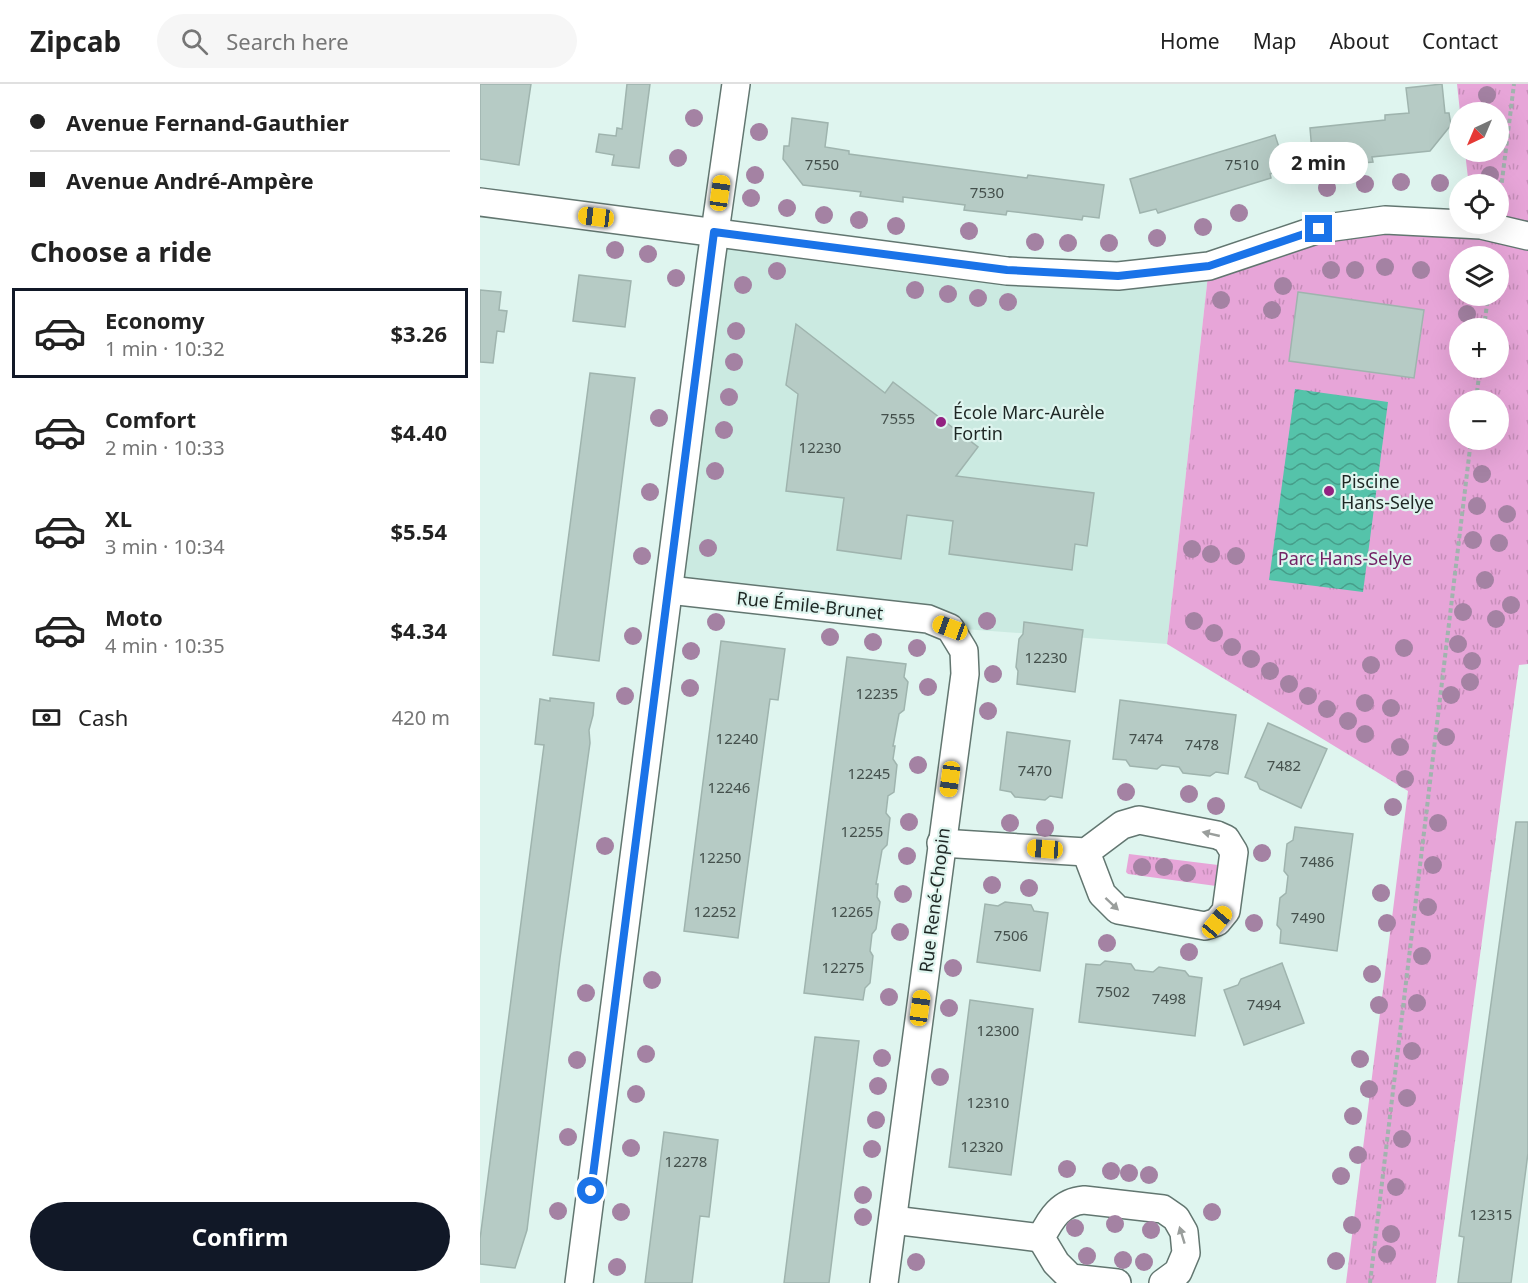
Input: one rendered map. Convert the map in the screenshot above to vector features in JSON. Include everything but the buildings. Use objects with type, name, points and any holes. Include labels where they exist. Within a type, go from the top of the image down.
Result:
[{"type":"street","points":[[579,1283],[714,232],[736,84]]},
{"type":"street","points":[[480,202],[1007,270],[1118,276],[1209,266],[1319,229],[1385,220],[1480,225],[1528,236]]},
{"type":"street","name":"Rue Émile-Brunet","points":[[669,590],[928,619],[950,628]]},
{"type":"street","name":"Rue René-Chopin","points":[[884,1283],[965,674],[964,651],[950,628]]},
{"type":"street","points":[[942,843],[1086,852],[1122,825],[1139,820],[1217,835],[1226,839],[1234,852],[1226,911],[1217,922],[1205,926],[1118,910],[1102,894],[1086,852]]},
{"type":"street","points":[[1041,1238],[1054,1214],[1073,1201],[1084,1200],[1163,1209],[1176,1218],[1184,1232],[1186,1253],[1178,1272],[1163,1283]]},
{"type":"street","points":[[893,1220],[1041,1238]]},
{"type":"street","points":[[1041,1238],[1056,1263],[1071,1278],[1117,1283]]},
{"type":"path","points":[[1503,174],[1514,84]]},
{"type":"path","points":[[1370,1283],[1470,450]]},
{"type":"shaded area","name":"École Marc-Aurèle Fortin","points":[[714,232],[1007,271],[1209,266],[1167,644],[950,628],[669,590]]},
{"type":"green space","name":"Parc Hans-Selye","points":[[1457,84],[1528,84],[1528,664],[1519,665],[1436,1283],[1346,1283],[1408,791],[1167,644],[1209,266],[1319,229],[1449,225],[1449,234],[1509,234],[1509,174],[1468,174],[1466,162],[1509,162],[1509,102],[1459,102]]},
{"type":"green space","points":[[1129,854],[1218,865],[1216,886],[1128,874],[1126,872]]},
{"type":"water","name":"Piscine Hans-Selye","points":[[1295,389],[1388,402],[1363,592],[1269,580]]},
{"type":"place","name":"École Marc-Aurèle Fortin","points":[[941,422]]},
{"type":"place","name":"Piscine Hans-Selye","points":[[1329,491]]},
{"type":"route","points":[[591,1191],[714,232],[1007,270],[1118,276],[1209,266],[1319,229]]}]
